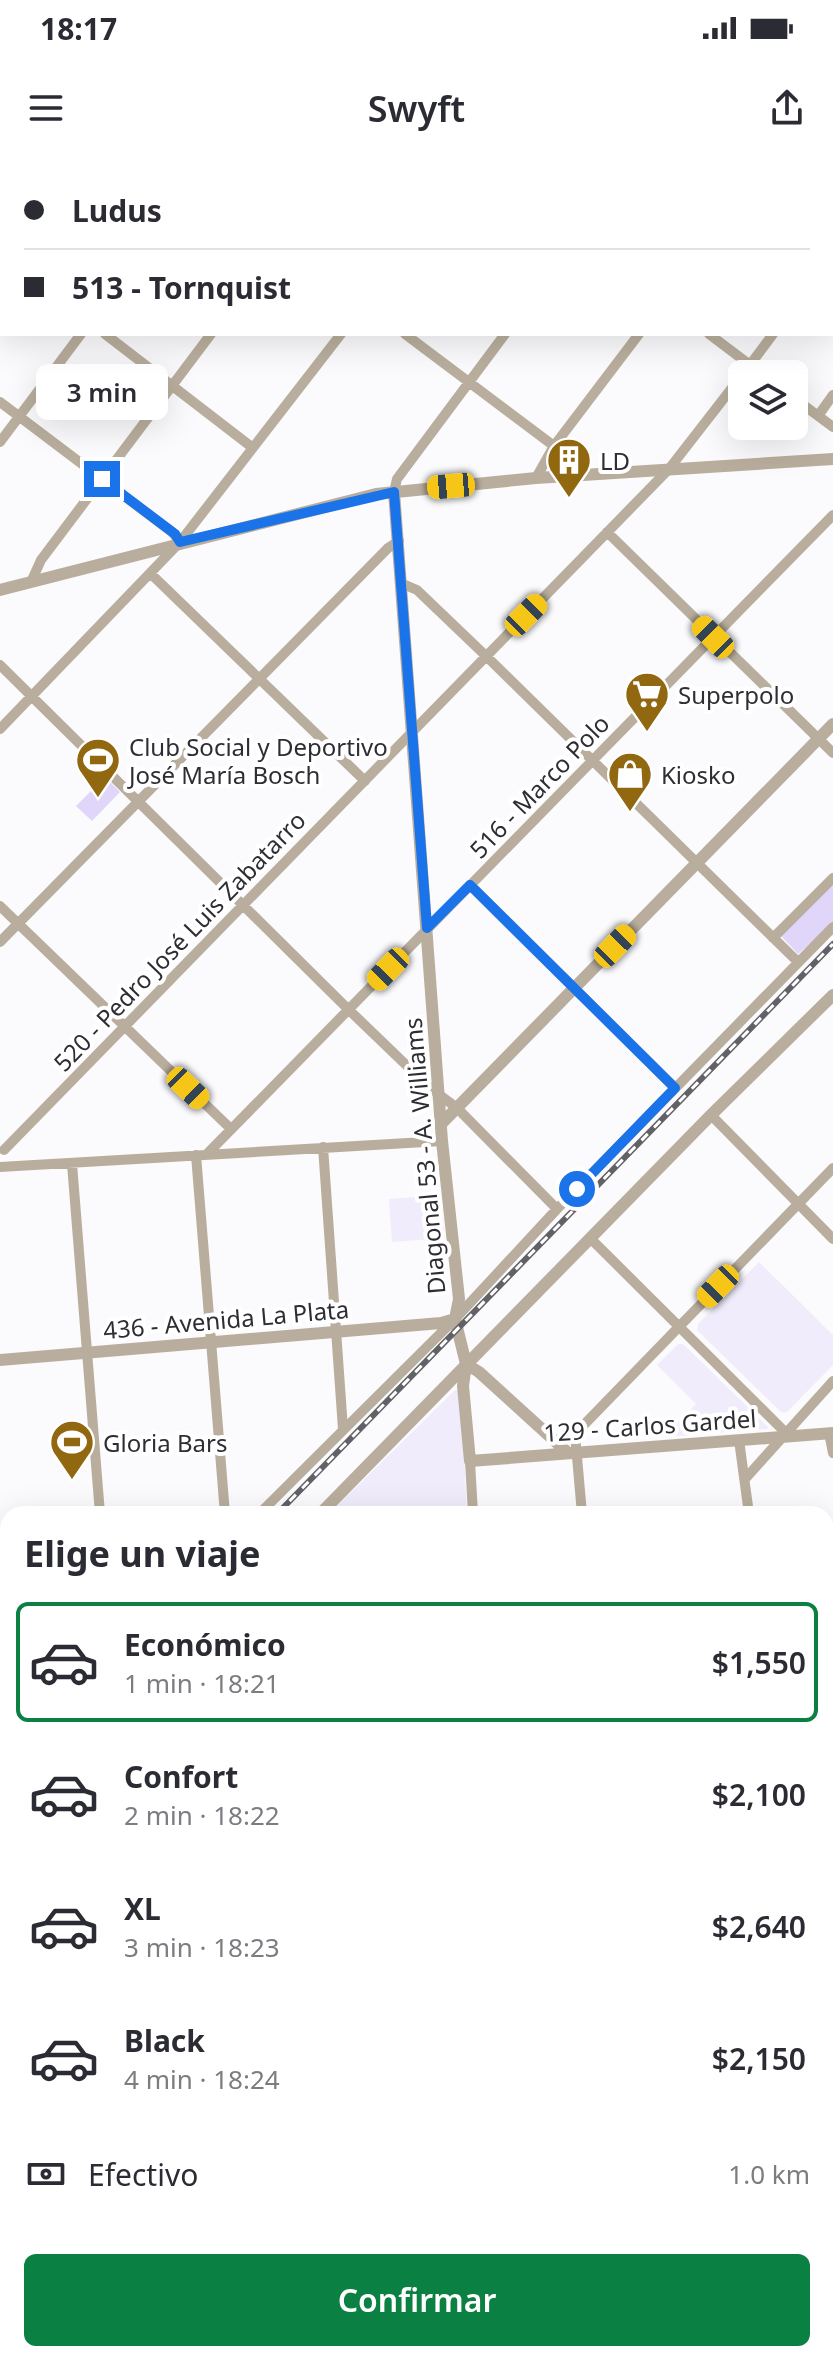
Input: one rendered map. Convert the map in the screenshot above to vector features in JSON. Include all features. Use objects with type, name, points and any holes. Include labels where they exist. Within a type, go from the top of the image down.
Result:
[{"type":"street","points":[[0,442],[80,336]]},
{"type":"street","points":[[108,336],[253,448]]},
{"type":"street","points":[[31,582],[41,560],[209,336]]},
{"type":"street","points":[[0,729],[180,542],[339,336]]},
{"type":"street","points":[[408,336],[554,446]]},
{"type":"street","points":[[394,492],[397,479],[504,336]]},
{"type":"street","points":[[536,478],[554,446],[637,336]]},
{"type":"street","points":[[711,336],[734,360]]},
{"type":"street","name":"520 - Pedro José Luis Zabatarro","points":[[753,360],[771,336]]},
{"type":"street","name":"520 - Pedro José Luis Zabatarro","points":[[2,1148],[669,469],[728,393]]},
{"type":"street","points":[[818,416],[833,395]]},
{"type":"street","points":[[0,402],[175,534],[180,542]]},
{"type":"street","points":[[808,408],[833,427]]},
{"type":"street","points":[[0,590],[180,542],[394,492],[536,478],[833,459]]},
{"type":"street","name":"Diagonal 53 - A. Williams","points":[[394,492],[442,1141],[459,1299],[455,1319],[466,1364],[463,1386],[470,1461]]},
{"type":"street","name":"516 - Marco Polo","points":[[202,1154],[231,1129],[349,1010],[833,515]]},
{"type":"street","points":[[607,532],[833,753]]},
{"type":"street","points":[[0,942],[388,548],[399,541]]},
{"type":"street","points":[[151,574],[365,781]]},
{"type":"street","points":[[403,584],[417,590],[486,656],[798,962]]},
{"type":"street","points":[[0,665],[349,1010],[439,1095],[457,1108],[557,1209]]},
{"type":"street","points":[[442,1123],[833,724]]},
{"type":"street","points":[[773,938],[833,878]]},
{"type":"street","points":[[470,885],[675,1088]]},
{"type":"street","points":[[0,906],[231,1129]]},
{"type":"street","points":[[267,1506],[455,1319],[557,1209],[833,927]]},
{"type":"street","points":[[328,1506],[833,995]]},
{"type":"street","points":[[711,1115],[833,1239]]},
{"type":"street","points":[[0,1167],[442,1141]]},
{"type":"street","points":[[323,1147],[343,1429]]},
{"type":"street","points":[[2,1148],[21,1166]]},
{"type":"street","points":[[202,1154],[224,1506]]},
{"type":"street","points":[[72,1164],[99,1506]]},
{"type":"street","points":[[581,1506],[572,1452],[579,1429],[833,1168]]},
{"type":"street","points":[[590,1238],[782,1434]]},
{"type":"street","name":"436 - Avenida La Plata","points":[[0,1360],[337,1333],[455,1319]]},
{"type":"street","points":[[466,1364],[572,1452]]},
{"type":"street","points":[[745,1479],[782,1434],[833,1381]]},
{"type":"street","points":[[831,1433],[833,1453]]},
{"type":"street","name":"129 - Carlos Gardel","points":[[470,1461],[782,1434],[831,1433]]},
{"type":"street","points":[[739,1440],[748,1506]]},
{"type":"street","points":[[470,1461],[473,1506]]},
{"type":"shaded area","name":"Club Social y Deportivo José María Bosch","points":[[105,777],[120,792],[92,821],[76,806]]},
{"type":"shaded area","points":[[833,883],[833,924],[798,954],[781,936]]},
{"type":"shaded area","points":[[441,1195],[445,1238],[392,1242],[389,1199]]},
{"type":"shaded area","points":[[759,1262],[833,1335],[833,1365],[787,1412],[781,1412],[697,1330],[698,1324]]},
{"type":"shaded area","points":[[678,1344],[683,1344],[767,1429],[664,1437],[696,1404],[657,1365]]},
{"type":"shaded area","points":[[455,1390],[461,1391],[467,1506],[337,1506]]},
{"type":"railway","points":[[285,1506],[833,944]]},
{"type":"place","name":"LD","points":[[569,499]]},
{"type":"place","name":"Superpolo","points":[[647,733]]},
{"type":"place","name":"Club Social y Deportivo José María Bosch","points":[[98,799]]},
{"type":"place","name":"Kiosko","points":[[630,813]]},
{"type":"place","name":"Gloria Bars","points":[[72,1481]]},
{"type":"route","points":[[102,479],[175,534],[180,542],[394,492],[427,928],[470,885],[675,1088],[577,1189]]}]
